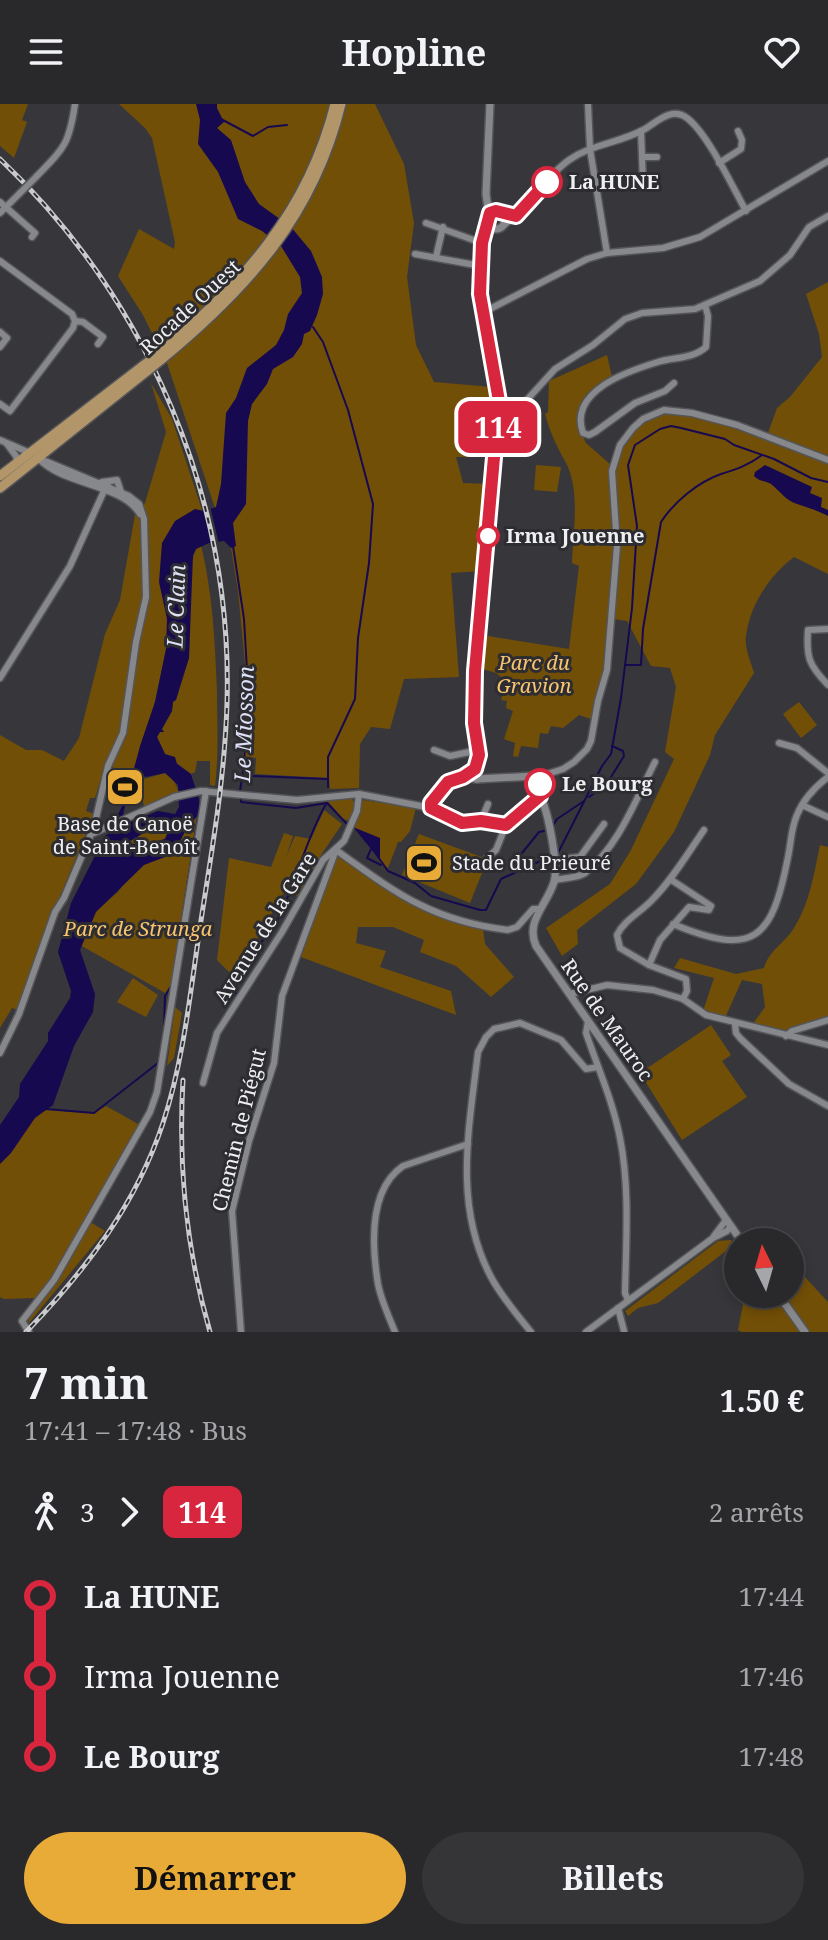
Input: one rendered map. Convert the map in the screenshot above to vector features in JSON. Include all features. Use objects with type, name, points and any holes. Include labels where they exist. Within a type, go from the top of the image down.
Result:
[{"type":"main road","name":"Rocade Ouest","points":[[307,187],[335,104]]},
{"type":"main road","name":"Rocade Ouest","points":[[0,488],[33,455],[161,356],[263,258],[291,224],[332,137],[341,104]]},
{"type":"main road","name":"Rocade Ouest","points":[[0,476],[17,462],[50,448],[145,368]]},
{"type":"street","points":[[32,237],[35,233],[1,208],[63,150],[72,130],[75,104]]},
{"type":"street","points":[[477,779],[475,769],[479,750],[474,723],[475,671],[499,414],[480,294],[488,219],[486,194],[490,104]]},
{"type":"street","points":[[588,104],[590,149],[607,253]]},
{"type":"street","points":[[484,240],[516,216],[557,170],[590,149],[641,131],[671,114],[687,118],[719,163],[746,211]]},
{"type":"street","points":[[641,131],[643,182]]},
{"type":"street","points":[[719,163],[741,149],[742,140],[738,131]]},
{"type":"street","points":[[642,157],[657,157]]},
{"type":"street","points":[[484,312],[567,267],[607,253],[663,248],[684,242],[746,211],[828,161]]},
{"type":"street","points":[[488,200],[501,213],[516,216]]},
{"type":"street","points":[[488,219],[501,213]]},
{"type":"street","points":[[500,227],[501,213]]},
{"type":"street","points":[[499,414],[514,410],[525,402],[555,369],[593,345],[625,319],[642,313],[686,312],[760,281],[790,255],[809,227],[828,216]]},
{"type":"street","points":[[488,219],[500,227]]},
{"type":"street","points":[[426,223],[484,240]]},
{"type":"street","points":[[436,257],[443,227]]},
{"type":"street","points":[[415,254],[481,266]]},
{"type":"street","points":[[0,261],[72,314],[75,321],[73,328],[10,411],[0,404]]},
{"type":"street","points":[[674,383],[665,391],[635,403],[595,432],[589,435],[583,433],[581,426],[587,401],[603,386],[659,362],[693,355],[706,347],[708,316],[705,305]]},
{"type":"street","points":[[75,321],[83,322],[103,337],[98,344]]},
{"type":"street","points":[[0,332],[7,338],[0,347]]},
{"type":"street","points":[[463,777],[538,777],[563,769],[587,749],[607,670],[617,546],[612,471],[626,435],[643,419],[664,410],[711,417],[828,460]]},
{"type":"street","points":[[4,442],[91,483],[117,480],[122,493]]},
{"type":"street","points":[[4,442],[16,456],[17,462]]},
{"type":"street","points":[[50,448],[49,457],[54,463]]},
{"type":"street","points":[[0,1053],[19,1014],[55,912],[64,898],[96,820],[108,766],[123,733],[146,597],[145,525],[139,504],[122,493],[42,464],[33,455]]},
{"type":"street","points":[[91,483],[99,501]]},
{"type":"street","points":[[0,678],[70,566],[106,489]]},
{"type":"street","points":[[106,489],[134,505],[145,525]]},
{"type":"street","points":[[826,683],[810,664],[806,650],[808,630],[828,629]]},
{"type":"street","points":[[673,924],[689,931],[734,941],[746,940],[758,934],[773,912],[785,872],[794,823],[802,805],[828,775],[797,748],[779,743]]},
{"type":"street","points":[[434,750],[450,756],[479,750]]},
{"type":"street","points":[[538,777],[555,880],[583,875],[610,845],[655,762]]},
{"type":"street","points":[[431,806],[448,782],[475,769]]},
{"type":"street","points":[[91,835],[174,797],[203,791],[297,800],[359,794],[431,806],[462,823],[481,821],[506,825]]},
{"type":"street","points":[[29,1332],[22,1321],[54,1280],[150,1112],[157,1092],[203,791]]},
{"type":"street","name":"Avenue de la Gare","points":[[203,1083],[217,1033],[282,932],[323,860],[336,850],[351,825],[359,794]]},
{"type":"street","points":[[485,860],[496,850],[506,825],[540,796]]},
{"type":"street","points":[[481,821],[488,804]]},
{"type":"street","points":[[802,805],[828,817]]},
{"type":"street","points":[[99,808],[105,820],[114,823]]},
{"type":"street","points":[[96,820],[105,825],[114,823]]},
{"type":"street","points":[[554,860],[580,857],[604,824]]},
{"type":"street","points":[[683,999],[687,991],[686,979],[649,965],[620,948],[617,935],[621,926],[652,901],[704,830]]},
{"type":"street","points":[[336,850],[411,902],[451,919],[508,930],[517,927],[533,909],[540,909]]},
{"type":"street","name":"Chemin de Piégut","points":[[241,1332],[232,1211],[249,1141],[274,1063],[282,996],[336,850]]},
{"type":"street","points":[[670,879],[711,906],[709,910],[689,907]]},
{"type":"street","name":"Rue de Mauroc","points":[[555,880],[532,927],[533,940],[731,1228]]},
{"type":"street","points":[[649,965],[660,940],[689,907],[688,892]]},
{"type":"street","points":[[570,994],[615,985],[653,990],[683,999],[706,1015],[828,1045]]},
{"type":"street","points":[[786,1036],[792,1031],[828,1020]]},
{"type":"street","points":[[588,1021],[586,1033],[621,1140],[625,1189],[625,1293],[628,1300]]},
{"type":"street","points":[[531,1332],[491,1278],[468,1209],[465,1167],[478,1052],[494,1029],[520,1023],[561,1040],[586,1069],[598,1067]]},
{"type":"street","points":[[735,1024],[740,1038],[789,1084],[828,1106]]},
{"type":"street","points":[[395,1332],[378,1284],[375,1239],[383,1190],[403,1166],[468,1144]]},
{"type":"street","points":[[721,1235],[728,1223]]},
{"type":"street","points":[[586,1332],[713,1238],[728,1223]]},
{"type":"street","points":[[713,1238],[724,1235]]},
{"type":"street","points":[[618,1308],[624,1331]]},
{"type":"street","points":[[788,1308],[805,1332]]},
{"type":"green space","points":[[0,104],[28,104],[22,120],[27,122],[14,158],[0,146]]},
{"type":"green space","points":[[119,104],[375,104],[404,164],[414,223],[407,277],[416,345],[434,382],[492,387],[495,403],[491,457],[456,457],[463,483],[489,484],[481,571],[451,573],[459,677],[404,679],[390,729],[371,727],[360,744],[359,788],[330,789],[329,778],[255,774],[256,758],[243,756],[245,664],[231,548],[167,363],[143,315],[118,276],[139,229],[174,249],[175,242],[152,138]]},
{"type":"green space","name":"Parc du Gravion","points":[[828,282],[828,574],[794,557],[769,582],[756,602],[746,636],[754,673],[715,735],[710,755],[674,832],[636,884],[577,930],[578,944],[562,956],[546,928],[610,884],[631,850],[674,759],[665,752],[676,687],[670,668],[651,666],[627,621],[607,618],[604,677],[591,719],[579,715],[563,728],[551,726],[548,734],[540,733],[538,748],[521,746],[518,757],[513,756],[515,743],[504,739],[513,711],[506,708],[507,701],[501,700],[506,681],[496,673],[479,668],[482,635],[569,649],[579,566],[572,563],[575,497],[570,472],[545,414],[548,412],[549,381],[607,355],[612,377],[586,394],[578,418],[586,443],[611,465],[624,437],[640,420],[657,411],[676,408],[696,411],[768,433],[777,408],[790,397],[822,357],[819,334],[806,294]]},
{"type":"green space","points":[[151,383],[172,419],[202,510],[172,552],[166,649],[155,702],[132,773],[105,765],[95,798],[90,798],[86,811],[94,814],[48,925],[18,1010],[12,1008],[0,1028],[0,735],[26,750],[42,750],[64,761],[79,738],[105,634],[120,600],[135,515],[145,503],[166,432]]},
{"type":"green space","points":[[536,465],[561,467],[557,492],[534,490]]},
{"type":"green space","points":[[201,545],[211,601],[215,656],[218,740],[215,786],[210,785],[210,761],[197,761],[195,772],[191,774],[165,754],[157,737],[172,711],[189,658],[191,564],[196,549]]},
{"type":"green space","points":[[799,702],[817,725],[801,738],[783,714]]},
{"type":"green space","points":[[165,773],[173,779],[179,792],[144,807],[144,779]]},
{"type":"green space","points":[[351,798],[355,803],[350,821],[343,819],[326,799]]},
{"type":"green space","points":[[363,800],[416,808],[410,831],[398,842],[388,868],[382,865],[353,827]]},
{"type":"green space","points":[[324,810],[342,824],[298,896],[283,894],[277,900],[267,926],[231,974],[217,960],[229,858],[271,867],[284,833],[293,836],[286,857],[295,836],[311,839]]},
{"type":"green space","name":"Parc de Strunga","points":[[198,816],[167,994],[80,945],[96,911],[144,864],[173,854],[188,826]]},
{"type":"green space","points":[[162,822],[168,832],[165,839],[143,845],[126,843]]},
{"type":"green space","points":[[419,834],[484,858],[486,863],[470,903],[402,875]]},
{"type":"green space","points":[[820,845],[828,847],[828,1020],[785,1031],[752,1025],[765,1007],[762,984],[742,980],[725,1018],[703,1011],[714,978],[674,968],[680,958],[736,974],[764,968],[804,908]]},
{"type":"green space","points":[[337,856],[389,891],[423,909],[483,929],[485,944],[514,977],[491,997],[456,966],[420,952],[424,940],[393,927],[358,927],[356,943],[386,951],[380,967],[451,991],[456,1015],[301,957]]},
{"type":"green space","points":[[133,978],[158,995],[146,1017],[117,1002]]},
{"type":"green space","points":[[175,1007],[182,1013],[174,1058],[167,1066]]},
{"type":"green space","points":[[711,1025],[731,1055],[722,1061],[747,1097],[682,1140],[640,1073]]},
{"type":"green space","points":[[106,1106],[140,1125],[51,1280],[35,1298],[0,1297],[0,1145],[31,1109],[94,1113]]},
{"type":"green space","points":[[90,1222],[105,1231],[28,1324],[29,1318],[61,1273]]},
{"type":"green space","points":[[718,1241],[724,1241],[724,1252],[658,1303],[638,1308],[628,1316],[625,1311]]},
{"type":"green space","points":[[804,1276],[828,1302],[828,1332],[738,1330],[742,1308],[804,1308]]},
{"type":"water","name":"Le Clain","points":[[196,104],[217,104],[224,122],[217,128],[231,140],[245,182],[259,204],[291,227],[311,251],[322,277],[323,294],[317,315],[310,331],[304,334],[302,344],[293,357],[273,369],[267,384],[252,404],[248,421],[246,504],[233,523],[236,546],[231,548],[224,541],[209,543],[196,549],[193,555],[189,658],[172,711],[162,729],[164,732],[157,737],[165,754],[175,757],[177,764],[191,774],[200,813],[188,826],[173,854],[144,865],[96,912],[80,950],[95,994],[93,1012],[74,1046],[53,1105],[35,1118],[0,1164],[0,1125],[19,1097],[20,1084],[48,1041],[48,1033],[70,998],[71,991],[58,952],[71,903],[105,836],[119,827],[117,816],[127,797],[155,702],[166,649],[167,619],[159,582],[162,543],[175,521],[195,509],[204,511],[216,507],[221,484],[226,413],[236,398],[247,368],[276,345],[288,314],[302,293],[300,277],[281,246],[262,231],[238,219],[218,172],[198,144],[200,120]],"holes":[[[165,773],[178,785],[179,807],[175,814],[158,811],[123,825],[125,807],[140,777],[138,774],[146,777]],[[162,822],[168,832],[165,839],[143,845],[127,843]]]},
{"type":"water","points":[[765,465],[812,487],[810,493],[822,498],[821,507],[828,510],[828,516],[793,503],[771,484],[756,478],[755,472]]},
{"type":"water","points":[[353,827],[380,838],[380,860]]},
{"type":"pier","points":[[210,506],[219,544],[212,546],[203,507]]},
{"type":"waterway","points":[[221,119],[253,136],[268,127],[287,125]]},
{"type":"waterway","points":[[313,327],[323,342],[348,410],[373,504],[369,563],[358,638],[355,699],[328,757],[328,787]]},
{"type":"waterway","name":"Le Miosson","points":[[558,853],[611,754],[632,608],[637,526],[628,465],[635,445],[660,429],[671,426],[725,439],[811,478],[828,482]]},
{"type":"waterway","points":[[625,665],[641,665],[643,629],[661,522],[695,487],[762,455]]},
{"type":"waterway","name":"Le Miosson","points":[[233,546],[244,619],[248,688],[241,802],[296,808],[327,803]]},
{"type":"waterway","points":[[589,797],[606,785],[624,756],[623,751],[612,746]]},
{"type":"waterway","points":[[245,766],[246,772],[252,776],[327,779]]},
{"type":"waterway","points":[[552,827],[557,819],[584,801]]},
{"type":"waterway","name":"Le Miosson","points":[[327,803],[347,824]]},
{"type":"waterway","points":[[236,993],[229,987],[280,915],[326,804]]},
{"type":"waterway","points":[[178,944],[198,816]]},
{"type":"waterway","points":[[523,869],[518,858],[539,832],[544,831]]},
{"type":"waterway","points":[[371,849],[367,858],[381,865]]},
{"type":"waterway","name":"Le Miosson","points":[[376,854],[388,871],[415,883],[431,896],[480,910],[486,910],[501,879],[549,857]]},
{"type":"waterway","points":[[164,1029],[165,996],[171,986]]},
{"type":"waterway","points":[[46,1109],[94,1113],[158,1063],[160,1055]]},
{"type":"railway","points":[[0,159],[52,214],[99,274],[138,339],[171,407],[197,478],[215,552],[225,627],[227,703],[218,809],[187,1020],[171,1098],[152,1153],[123,1209],[88,1261],[26,1332]]},
{"type":"railway","points":[[183,1080],[182,1144],[186,1207],[195,1270],[210,1332]]},
{"type":"bus line","name":"114","points":[[540,784],[540,796],[506,825],[481,821],[462,823],[431,808],[431,803],[452,778],[463,777],[475,769],[479,755],[474,723],[475,671],[499,414],[480,294],[482,243],[492,211],[516,216],[547,182]]},
{"type":"place","name":"La HUNE","points":[[547,182]]},
{"type":"place","name":"Irma Jouenne","points":[[488,536]]},
{"type":"place","name":"Le Bourg","points":[[540,784]]},
{"type":"place","name":"Base de Canoë de Saint-Benoît","points":[[125,787]]},
{"type":"place","name":"Stade du Prieuré","points":[[424,863]]}]
